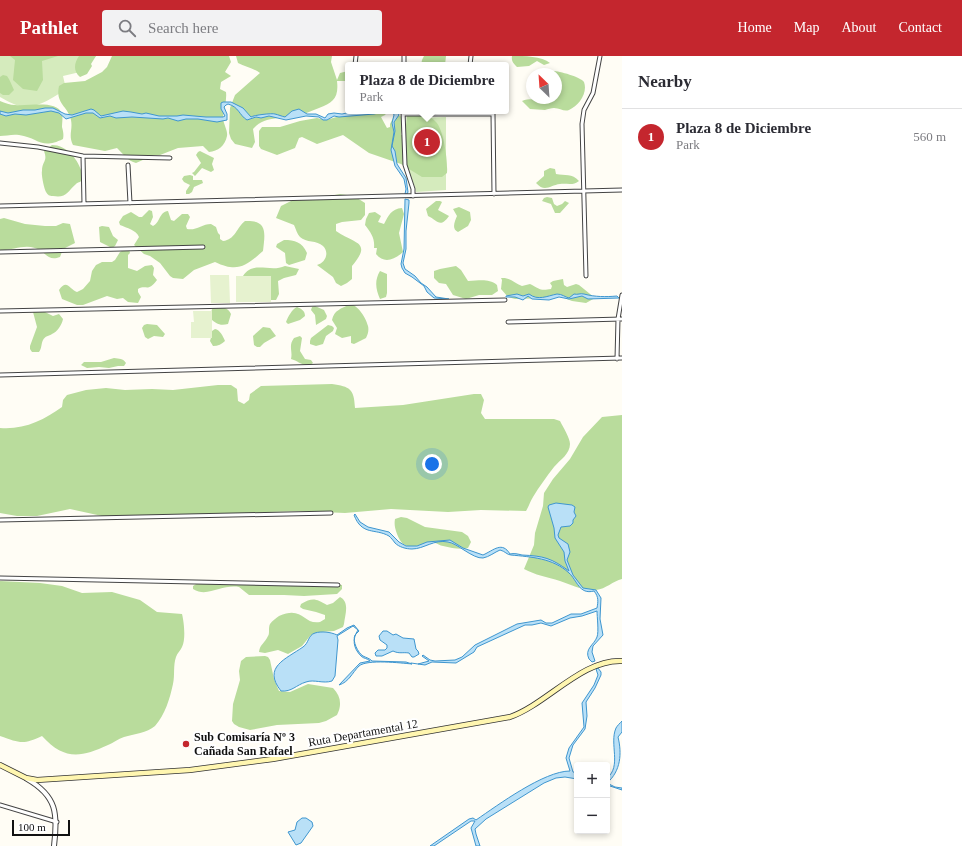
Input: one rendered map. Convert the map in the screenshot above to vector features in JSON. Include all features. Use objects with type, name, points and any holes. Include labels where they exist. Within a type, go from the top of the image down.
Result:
[{"type":"main road","name":"Ruta Departamental 12","points":[[0,765],[26,778],[37,780],[207,768],[273,759],[510,717],[526,710],[590,668],[603,663],[622,661]]},
{"type":"street","points":[[586,276],[583,117],[584,110],[593,93],[600,56]]},
{"type":"street","points":[[404,114],[405,165],[414,189],[413,196]]},
{"type":"street","points":[[493,114],[494,194]]},
{"type":"street","points":[[0,143],[38,147],[83,156],[170,158]]},
{"type":"street","points":[[83,156],[84,204]]},
{"type":"street","points":[[128,165],[130,203]]},
{"type":"street","points":[[0,206],[622,190]]},
{"type":"street","points":[[0,252],[203,247]]},
{"type":"street","points":[[617,358],[622,295]]},
{"type":"street","points":[[0,311],[504,300]]},
{"type":"street","points":[[508,322],[620,319]]},
{"type":"street","points":[[0,375],[622,358]]},
{"type":"street","points":[[0,520],[331,513]]},
{"type":"street","points":[[0,578],[338,585]]},
{"type":"street","points":[[26,778],[38,785],[51,801],[56,812],[57,822],[54,846]]},
{"type":"street","points":[[0,805],[57,822]]},
{"type":"green space","points":[[0,56],[96,56],[80,72],[63,76],[66,89],[42,103],[31,107],[23,107],[0,97]]},
{"type":"green space","points":[[10,56],[58,56],[42,61],[43,80],[37,91],[23,89],[13,80],[15,60]]},
{"type":"green space","points":[[79,56],[96,56],[87,74],[80,77],[75,70],[76,61]]},
{"type":"green space","points":[[112,56],[229,56],[231,62],[225,72],[231,76],[221,82],[220,89],[226,92],[223,117],[227,136],[223,145],[218,149],[209,152],[203,146],[178,148],[160,155],[154,155],[136,163],[128,159],[117,148],[105,151],[73,145],[71,138],[71,120],[60,101],[58,92],[59,86],[64,83],[85,81],[102,72],[107,67]]},
{"type":"green space","points":[[236,56],[332,56],[331,62],[337,80],[340,73],[345,72],[345,81],[337,81],[336,96],[331,102],[324,106],[302,115],[263,121],[253,129],[255,142],[252,148],[235,144],[229,133],[230,108],[235,95],[260,73],[238,63]]},
{"type":"green space","points":[[424,56],[446,56],[445,62],[422,62]]},
{"type":"green space","points":[[512,56],[538,58],[550,63],[544,65],[537,61],[529,66],[517,67],[512,61]]},
{"type":"green space","points":[[562,73],[579,78],[584,82],[585,90],[582,99],[573,108],[567,110],[554,108],[545,110],[530,109],[522,101],[525,100],[526,104],[562,104]]},
{"type":"green space","points":[[3,75],[7,76],[14,90],[9,95],[3,95],[0,93],[0,77]]},
{"type":"green space","points":[[0,101],[13,105],[48,105],[59,109],[62,114],[63,139],[56,142],[45,143],[26,136],[0,136]]},
{"type":"green space","points":[[347,114],[386,114],[381,117],[387,128],[390,127],[395,114],[401,117],[403,122],[401,135],[404,134],[407,114],[426,115],[433,119],[439,126],[446,154],[447,173],[442,177],[422,177],[401,164],[369,153],[343,135],[317,144],[302,137],[299,138],[295,148],[277,155],[261,149],[259,146],[259,131],[262,127],[280,127],[317,118],[326,120]]},
{"type":"green space","points":[[446,117],[446,190],[416,192],[409,172],[407,159],[410,118]]},
{"type":"green space","points":[[52,145],[62,147],[70,153],[77,161],[83,175],[82,181],[76,184],[66,194],[61,196],[48,195],[43,182],[42,168],[45,160],[44,151]]},
{"type":"green space","points":[[200,151],[214,158],[212,164],[214,170],[211,172],[202,168],[195,176],[192,173],[201,163],[196,155]]},
{"type":"green space","points":[[550,168],[555,169],[556,174],[571,176],[579,181],[572,184],[560,184],[548,188],[542,188],[536,183],[544,176],[544,171]]},
{"type":"green space","points":[[184,176],[193,176],[193,180],[202,180],[203,183],[194,187],[192,192],[189,194],[186,194],[186,191],[190,185],[182,179]]},
{"type":"green space","points":[[340,194],[354,196],[365,203],[365,215],[361,220],[336,224],[336,231],[355,241],[361,247],[361,252],[352,266],[352,279],[341,286],[336,283],[333,277],[317,265],[320,264],[326,257],[326,252],[323,246],[318,243],[302,239],[294,225],[276,218],[281,206],[293,200],[313,199]]},
{"type":"green space","points":[[547,197],[552,198],[554,204],[557,206],[565,201],[569,203],[560,213],[555,213],[551,204],[542,201]]},
{"type":"green space","points":[[436,201],[442,202],[438,210],[449,216],[441,223],[428,216],[426,209]]},
{"type":"green space","points":[[459,207],[470,212],[471,220],[468,226],[458,232],[454,227],[457,216],[453,209]]},
{"type":"green space","points":[[402,208],[404,214],[399,233],[403,252],[393,259],[382,259],[376,254],[377,248],[374,248],[374,241],[365,225],[366,219],[369,213],[375,212],[381,216],[378,222],[384,224],[393,211]]},
{"type":"green space","points":[[149,210],[152,211],[153,217],[150,224],[153,226],[165,212],[168,211],[171,220],[174,221],[182,214],[188,214],[190,217],[186,226],[187,229],[193,229],[211,224],[216,227],[220,235],[220,239],[223,241],[233,236],[245,221],[258,223],[261,225],[264,233],[263,251],[252,261],[241,266],[230,267],[215,262],[194,270],[183,279],[173,278],[160,263],[144,254],[134,245],[139,237],[136,233],[120,225],[119,222],[123,216],[131,212],[139,217],[142,217]]},
{"type":"green space","points":[[4,218],[25,224],[45,226],[56,226],[63,223],[70,224],[75,243],[63,249],[60,257],[56,258],[49,257],[39,249],[31,247],[0,250],[0,219]]},
{"type":"green space","points":[[99,227],[109,227],[113,236],[118,240],[112,248],[100,242]]},
{"type":"green space","points":[[284,240],[292,240],[303,246],[307,253],[305,260],[289,265],[286,263],[285,253],[276,247],[277,244]]},
{"type":"green space","points":[[129,249],[130,253],[128,255],[128,268],[137,271],[145,266],[152,265],[154,268],[153,275],[157,280],[149,287],[138,289],[141,297],[138,303],[128,302],[123,298],[117,299],[107,296],[83,305],[77,305],[62,299],[59,290],[64,285],[77,292],[83,289],[90,281],[92,271],[96,265],[102,262],[112,262],[120,252]]},
{"type":"green space","points":[[285,266],[299,269],[296,275],[278,281],[279,294],[276,300],[270,300],[267,278],[261,276],[255,279],[243,276],[247,271],[252,269],[279,268]]},
{"type":"green space","points":[[456,266],[461,270],[468,281],[490,281],[497,285],[498,291],[492,295],[479,295],[466,299],[453,295],[446,284],[439,283],[434,278],[434,271]]},
{"type":"green space","points":[[380,271],[387,274],[387,293],[386,297],[380,299],[376,285]]},
{"type":"green space","points":[[210,275],[229,275],[230,303],[211,303]]},
{"type":"green space","points":[[236,276],[271,276],[271,302],[236,302]]},
{"type":"green space","points":[[501,278],[509,279],[522,286],[530,284],[544,290],[551,289],[552,286],[550,283],[553,281],[563,279],[564,285],[567,287],[576,284],[579,285],[595,298],[586,303],[572,301],[559,296],[515,299],[508,297],[501,289]]},
{"type":"green space","points":[[350,304],[361,312],[368,328],[366,338],[354,344],[351,343],[351,336],[342,338],[335,334],[337,328],[332,320],[336,312]]},
{"type":"green space","points":[[215,306],[224,308],[230,312],[231,314],[228,324],[218,324],[210,318],[212,309]]},
{"type":"green space","points":[[315,306],[324,310],[327,316],[326,319],[316,325],[315,315],[311,310],[312,307]]},
{"type":"green space","points":[[297,307],[303,310],[305,316],[300,320],[288,324],[286,322],[289,316],[293,309]]},
{"type":"green space","points":[[39,309],[53,316],[59,314],[63,319],[62,324],[57,330],[44,339],[39,352],[32,352],[30,346],[37,327],[33,312]]},
{"type":"green space","points":[[193,311],[212,311],[212,338],[191,338],[191,322],[194,322]]},
{"type":"green space","points":[[147,324],[157,325],[165,334],[163,337],[154,336],[148,339],[145,337],[142,328]]},
{"type":"green space","points":[[328,325],[334,328],[333,331],[326,336],[323,344],[316,346],[310,344],[311,338]]},
{"type":"green space","points":[[263,327],[270,328],[276,336],[260,347],[257,347],[254,345],[253,336]]},
{"type":"green space","points":[[215,329],[220,332],[225,341],[220,345],[213,346],[210,341],[212,331]]},
{"type":"green space","points":[[300,336],[302,338],[300,351],[305,359],[311,360],[313,363],[310,365],[305,365],[291,359],[292,341],[294,338]]},
{"type":"green space","points":[[114,358],[122,359],[126,363],[124,366],[109,368],[87,368],[81,365],[84,362],[101,362]]},
{"type":"green space","points":[[332,384],[343,386],[352,392],[354,396],[355,408],[403,405],[481,394],[484,400],[481,413],[485,419],[554,419],[560,421],[569,439],[570,448],[567,454],[554,467],[540,485],[526,511],[481,510],[448,512],[391,509],[345,513],[299,511],[269,512],[257,515],[115,517],[102,516],[70,509],[37,516],[17,516],[0,513],[0,428],[25,426],[41,420],[62,407],[63,400],[67,395],[86,390],[106,388],[125,390],[173,390],[231,385],[237,389],[238,401],[244,404],[249,400],[250,394],[261,386]]},
{"type":"green space","points":[[622,415],[622,579],[603,588],[587,590],[524,569],[534,545],[535,533],[543,506],[544,493],[553,479],[570,459],[583,437],[602,417]]},
{"type":"green space","points":[[401,517],[407,518],[425,527],[462,532],[468,536],[471,542],[468,548],[462,549],[442,546],[435,543],[413,546],[404,545],[400,541],[395,528],[395,519]]},
{"type":"green space","points":[[0,581],[40,583],[62,586],[82,593],[112,592],[140,600],[157,612],[182,614],[184,640],[175,660],[174,681],[169,701],[159,722],[144,732],[122,738],[98,749],[81,754],[65,753],[50,744],[42,736],[30,741],[21,742],[0,736]]},
{"type":"green space","points":[[201,582],[226,584],[321,583],[342,585],[342,589],[337,594],[304,596],[249,595],[239,587],[226,587],[203,592],[193,589],[193,586]]},
{"type":"green space","points":[[340,597],[346,605],[343,627],[334,631],[320,632],[310,636],[302,646],[288,654],[278,650],[265,653],[259,652],[260,647],[269,635],[270,624],[279,616],[287,613],[293,613],[298,614],[310,621],[320,622],[325,619],[325,615],[303,609],[300,607],[301,604],[309,600],[314,600],[320,601],[327,605],[333,603]]},
{"type":"green space","points":[[265,656],[270,660],[274,679],[279,691],[290,692],[308,684],[333,688],[338,694],[340,701],[340,708],[337,715],[319,723],[277,725],[250,730],[234,724],[232,721],[233,704],[240,680],[239,671],[241,661],[246,657]]},
{"type":"water","points":[[231,102],[243,108],[251,117],[273,114],[285,117],[292,111],[299,109],[307,114],[316,114],[325,118],[328,114],[334,113],[374,114],[339,117],[334,116],[327,120],[323,120],[319,117],[306,116],[286,120],[269,116],[261,118],[256,117],[247,120],[237,109],[228,104],[224,107],[227,114],[227,120],[217,122],[198,119],[178,121],[168,118],[116,118],[110,116],[100,118],[93,113],[86,113],[66,119],[59,113],[51,111],[26,115],[15,114],[6,116],[0,114],[0,111],[8,113],[23,110],[53,108],[65,114],[72,115],[91,109],[101,116],[123,111],[159,116],[183,115],[223,117],[225,116],[221,109],[221,103]]},
{"type":"water","points":[[394,115],[399,115],[394,122],[395,131],[392,146],[395,151],[397,164],[406,178],[407,194],[405,194],[406,189],[404,179],[395,166],[391,150],[394,132],[392,123]]},
{"type":"water","points":[[405,199],[409,200],[409,203],[406,249],[403,263],[405,269],[415,276],[436,297],[449,299],[434,298],[427,292],[424,286],[405,273],[402,268]]},
{"type":"water","points":[[517,294],[523,296],[529,294],[539,298],[559,294],[569,298],[574,294],[583,294],[592,296],[617,296],[619,298],[588,299],[582,296],[569,299],[559,297],[549,300],[532,299],[528,296],[523,300],[515,297],[506,297]]},
{"type":"water","points":[[556,503],[572,505],[575,507],[574,512],[576,516],[573,523],[570,526],[561,527],[558,535],[559,538],[568,544],[570,552],[567,560],[573,575],[583,588],[596,590],[601,598],[600,619],[603,635],[593,646],[592,652],[595,661],[592,662],[589,659],[588,652],[598,635],[597,611],[570,618],[551,626],[541,623],[525,625],[477,647],[474,652],[456,663],[432,662],[425,665],[418,664],[429,661],[422,656],[423,655],[430,660],[435,661],[455,660],[462,657],[475,645],[517,624],[541,620],[546,623],[552,623],[571,614],[581,614],[597,608],[597,595],[594,591],[589,592],[582,589],[569,573],[563,568],[549,561],[510,555],[500,550],[490,556],[479,558],[452,543],[443,541],[416,549],[405,548],[397,544],[389,536],[365,529],[357,522],[354,515],[355,514],[360,522],[368,527],[389,532],[399,542],[406,546],[417,546],[427,542],[450,540],[463,548],[483,555],[501,547],[507,550],[510,554],[547,558],[569,571],[565,561],[564,552],[555,538],[554,528],[548,507],[549,505]]},
{"type":"water","points":[[354,625],[359,631],[356,634],[358,630],[353,626],[337,636],[335,676],[332,681],[309,681],[291,689],[281,691],[274,676],[278,664],[305,645],[313,634],[323,632],[337,635]]},
{"type":"water","points":[[383,631],[387,631],[393,635],[396,634],[403,638],[414,639],[416,649],[419,654],[412,657],[409,653],[399,653],[393,651],[382,656],[376,656],[375,653],[378,650],[385,650],[387,648],[387,645],[380,640],[379,636]]},
{"type":"water","points":[[354,640],[359,652],[372,661],[406,662],[412,664],[384,662],[363,664],[359,666],[345,682],[339,685],[360,663],[370,661],[358,653],[355,647]]},
{"type":"water","points":[[598,668],[601,675],[586,702],[587,716],[585,729],[573,745],[569,758],[574,772],[574,778],[565,777],[556,778],[544,783],[486,819],[475,829],[480,846],[476,846],[471,828],[475,821],[471,821],[434,846],[430,846],[469,819],[473,818],[476,820],[535,783],[559,772],[570,771],[566,758],[569,748],[584,727],[582,703],[594,685],[598,675],[596,669]]},
{"type":"water","points":[[622,721],[622,732],[618,737],[620,749],[619,762],[610,780],[610,774],[615,761],[614,734],[616,727]]},
{"type":"water","points":[[610,784],[622,788],[622,790],[610,786]]},
{"type":"water","points":[[302,818],[306,818],[312,822],[313,826],[301,843],[296,845],[288,832],[295,830],[297,822]]},
{"type":"waterway","points":[[411,663],[418,664]]},
{"type":"place","name":"Plaza 8 de Diciembre","points":[[427,142]]},
{"type":"place","name":"Sub Comisaría Nº 3 Cañada San Rafael","points":[[186,744]]}]
